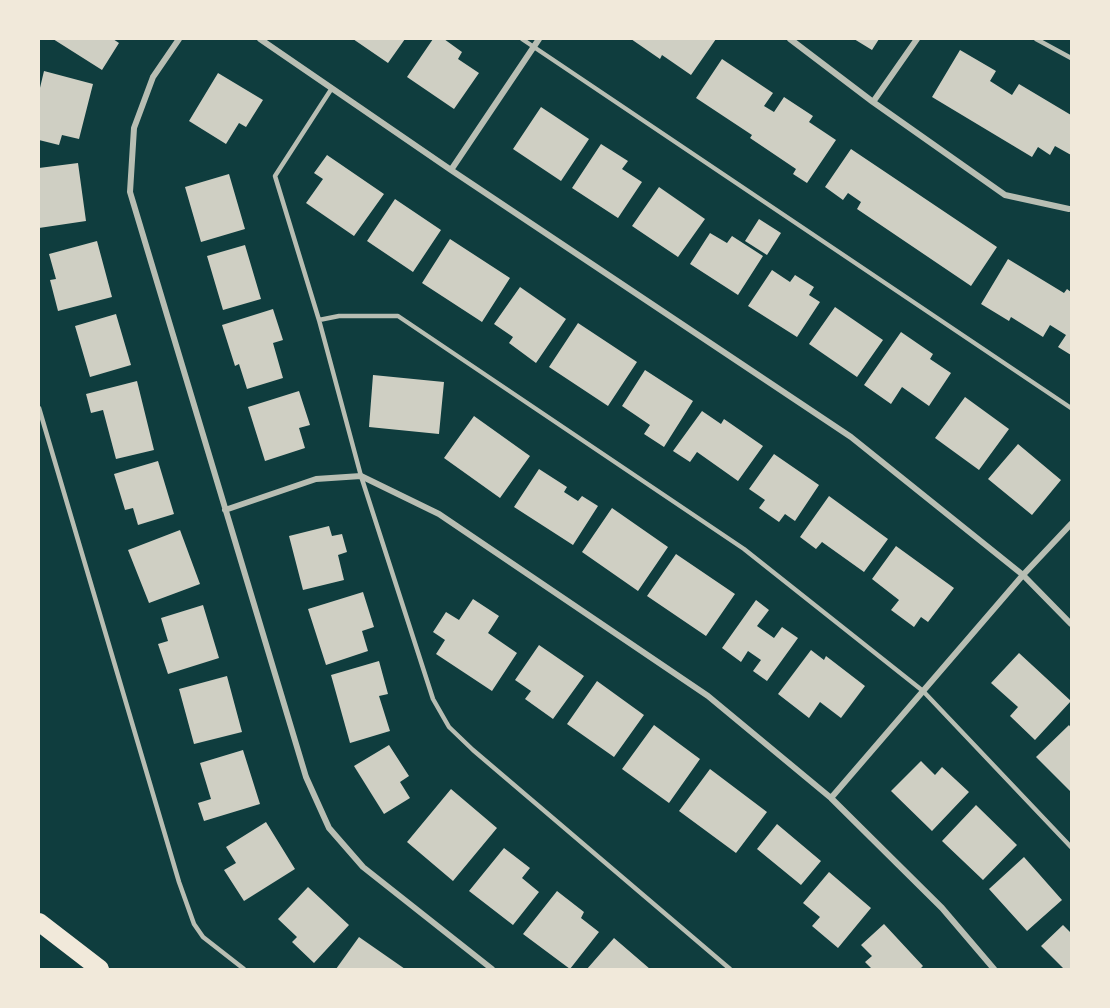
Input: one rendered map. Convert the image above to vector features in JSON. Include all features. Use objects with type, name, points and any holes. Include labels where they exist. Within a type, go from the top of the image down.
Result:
[{"type":"highway","points":[[39,922],[100,969]]},
{"type":"street","points":[[179,39],[153,77],[134,128],[130,192],[306,777],[329,828],[363,867],[492,969]]},
{"type":"street","points":[[260,39],[451,170],[851,437],[1023,575],[1071,624]]},
{"type":"street","points":[[451,170],[539,39]]},
{"type":"street","points":[[790,39],[873,102],[1005,195],[1069,209]]},
{"type":"street","points":[[873,102],[917,39]]},
{"type":"street","points":[[225,510],[316,479],[361,476],[439,514],[708,696],[831,798],[942,908],[994,969]]},
{"type":"street","points":[[831,798],[1023,575],[1071,524]]},
{"type":"lane","points":[[522,39],[1071,408]]},
{"type":"lane","points":[[1036,39],[1071,58]]},
{"type":"lane","points":[[332,88],[275,176],[319,320],[361,476],[433,699],[449,727],[473,750],[730,969]]},
{"type":"lane","points":[[319,320],[339,316],[398,316],[744,549],[923,691],[1071,847]]},
{"type":"lane","points":[[39,408],[179,882],[194,924],[203,937],[244,969]]},
{"type":"building","points":[[53,39],[113,39],[119,43],[102,70]]},
{"type":"building","points":[[353,39],[405,39],[388,63]]},
{"type":"building","points":[[433,39],[444,39],[462,52],[458,59],[479,73],[454,109],[407,77]]},
{"type":"building","points":[[631,39],[716,39],[691,75],[662,55],[660,59]]},
{"type":"building","points":[[854,39],[879,39],[872,50]]},
{"type":"building","points":[[960,50],[996,71],[990,81],[1012,95],[1019,84],[1071,115],[1071,155],[1055,146],[1050,155],[1038,147],[1032,157],[932,97]]},
{"type":"building","points":[[722,59],[773,93],[764,106],[774,112],[784,97],[813,116],[809,122],[836,140],[807,183],[793,174],[796,169],[750,138],[752,135],[696,98]]},
{"type":"building","points":[[44,71],[93,84],[79,139],[62,135],[59,145],[39,140],[39,92]]},
{"type":"building","points":[[218,73],[263,100],[246,127],[239,123],[226,144],[189,121]]},
{"type":"building","points":[[541,107],[589,139],[561,181],[513,149]]},
{"type":"building","points":[[601,144],[628,161],[622,169],[642,182],[618,218],[572,188]]},
{"type":"building","points":[[851,149],[997,247],[971,286],[857,209],[861,202],[848,193],[843,200],[825,187]]},
{"type":"building","points":[[327,155],[384,194],[354,236],[306,203],[323,179],[314,173]]},
{"type":"building","points":[[78,163],[86,221],[39,228],[39,168]]},
{"type":"building","points":[[229,174],[245,229],[201,242],[185,187]]},
{"type":"building","points":[[659,187],[705,219],[678,257],[632,226]]},
{"type":"building","points":[[395,199],[441,230],[413,272],[367,241]]},
{"type":"building","points":[[759,219],[781,233],[767,255],[745,241]]},
{"type":"building","points":[[710,233],[727,243],[732,236],[763,256],[738,295],[690,264]]},
{"type":"building","points":[[450,239],[510,278],[482,322],[422,283]]},
{"type":"building","points":[[97,241],[112,297],[58,311],[50,280],[56,279],[49,254]]},
{"type":"building","points":[[245,245],[261,299],[223,310],[207,256]]},
{"type":"building","points":[[1008,259],[1064,293],[1067,289],[1071,292],[1071,355],[1058,347],[1066,335],[1050,325],[1043,337],[1011,317],[1009,321],[981,304]]},
{"type":"building","points":[[772,270],[790,282],[795,275],[814,287],[809,295],[820,302],[797,337],[748,306]]},
{"type":"building","points":[[520,287],[566,319],[536,363],[509,343],[513,337],[494,324]]},
{"type":"building","points":[[835,307],[883,340],[857,377],[809,344]]},
{"type":"building","points":[[273,309],[283,340],[273,343],[283,378],[247,389],[239,364],[235,366],[222,325]]},
{"type":"building","points":[[116,314],[131,365],[90,377],[75,326]]},
{"type":"building","points":[[578,323],[637,362],[608,406],[549,367]]},
{"type":"building","points":[[901,332],[933,354],[930,359],[951,373],[929,406],[902,387],[891,404],[864,385]]},
{"type":"building","points":[[645,370],[693,401],[664,447],[644,434],[650,425],[622,406]]},
{"type":"building","points":[[373,375],[444,382],[439,434],[369,427]]},
{"type":"building","points":[[137,381],[154,450],[116,459],[103,410],[91,413],[86,394]]},
{"type":"building","points":[[299,391],[310,425],[299,428],[305,448],[265,461],[248,407]]},
{"type":"building","points":[[965,397],[1009,429],[979,470],[935,438]]},
{"type":"building","points":[[702,411],[721,424],[724,419],[763,446],[738,481],[697,452],[690,462],[673,451]]},
{"type":"building","points":[[474,416],[530,456],[500,498],[444,458]]},
{"type":"building","points":[[1018,444],[1061,480],[1032,515],[988,479]]},
{"type":"building","points":[[774,454],[819,485],[795,521],[785,514],[779,522],[759,508],[765,500],[749,489]]},
{"type":"building","points":[[158,461],[174,514],[138,525],[133,508],[125,510],[114,474]]},
{"type":"building","points":[[539,469],[567,487],[564,492],[578,501],[582,496],[598,506],[573,545],[514,507]]},
{"type":"building","points":[[829,496],[888,539],[864,572],[822,542],[816,549],[800,537]]},
{"type":"building","points":[[612,508],[668,547],[638,591],[582,552]]},
{"type":"building","points":[[329,526],[332,536],[342,534],[347,552],[338,555],[344,580],[303,590],[289,536]]},
{"type":"building","points":[[180,530],[200,584],[149,603],[128,550]]},
{"type":"building","points":[[896,546],[954,588],[928,622],[921,617],[914,627],[891,610],[899,600],[872,579]]},
{"type":"building","points":[[676,554],[735,594],[706,636],[647,596]]},
{"type":"building","points":[[363,592],[374,627],[362,631],[368,651],[326,665],[308,609]]},
{"type":"building","points":[[473,599],[499,616],[488,633],[517,653],[492,691],[436,654],[445,640],[433,632],[446,612],[459,620]]},
{"type":"building","points":[[756,600],[769,610],[757,626],[774,638],[782,627],[798,638],[767,681],[753,671],[761,660],[748,651],[741,662],[722,648]]},
{"type":"building","points":[[203,605],[219,658],[168,674],[158,644],[168,641],[161,618]]},
{"type":"building","points":[[539,645],[584,676],[553,719],[525,699],[531,691],[515,680]]},
{"type":"building","points":[[811,650],[824,660],[826,656],[865,686],[841,718],[820,702],[809,718],[778,694]]},
{"type":"building","points":[[1019,653],[1071,701],[1035,740],[1010,716],[1018,707],[991,683]]},
{"type":"building","points":[[379,661],[388,694],[379,696],[390,731],[350,743],[331,675]]},
{"type":"building","points":[[227,676],[242,732],[194,744],[179,689]]},
{"type":"building","points":[[597,681],[644,715],[614,757],[567,724]]},
{"type":"building","points":[[654,725],[700,759],[669,803],[622,769]]},
{"type":"building","points":[[1069,725],[1071,728],[1071,792],[1036,757]]},
{"type":"building","points":[[389,745],[409,776],[400,782],[410,798],[384,814],[354,766]]},
{"type":"building","points":[[243,750],[260,804],[204,821],[198,803],[211,799],[200,763]]},
{"type":"building","points":[[921,761],[935,775],[942,767],[969,792],[932,831],[891,791]]},
{"type":"building","points":[[710,769],[767,812],[736,853],[679,811]]},
{"type":"building","points":[[451,789],[497,828],[453,881],[407,842]]},
{"type":"building","points":[[976,805],[1017,845],[983,880],[942,841]]},
{"type":"building","points":[[266,822],[295,869],[244,901],[224,870],[236,863],[226,847]]},
{"type":"building","points":[[777,824],[821,861],[801,885],[757,849]]},
{"type":"building","points":[[504,848],[530,868],[522,878],[539,892],[513,925],[469,891]]},
{"type":"building","points":[[1024,857],[1062,900],[1027,931],[989,889]]},
{"type":"building","points":[[829,872],[871,908],[838,948],[812,926],[820,917],[803,903]]},
{"type":"building","points":[[308,887],[349,925],[314,963],[292,942],[297,937],[278,919]]},
{"type":"building","points":[[557,891],[584,912],[581,918],[599,932],[570,969],[523,934]]},
{"type":"building","points":[[884,924],[923,966],[920,969],[872,969],[865,962],[872,956],[861,945]]},
{"type":"building","points":[[1063,925],[1071,933],[1071,969],[1064,969],[1041,946]]},
{"type":"building","points":[[359,937],[405,969],[336,969]]},
{"type":"building","points":[[614,938],[650,969],[587,969]]}]
